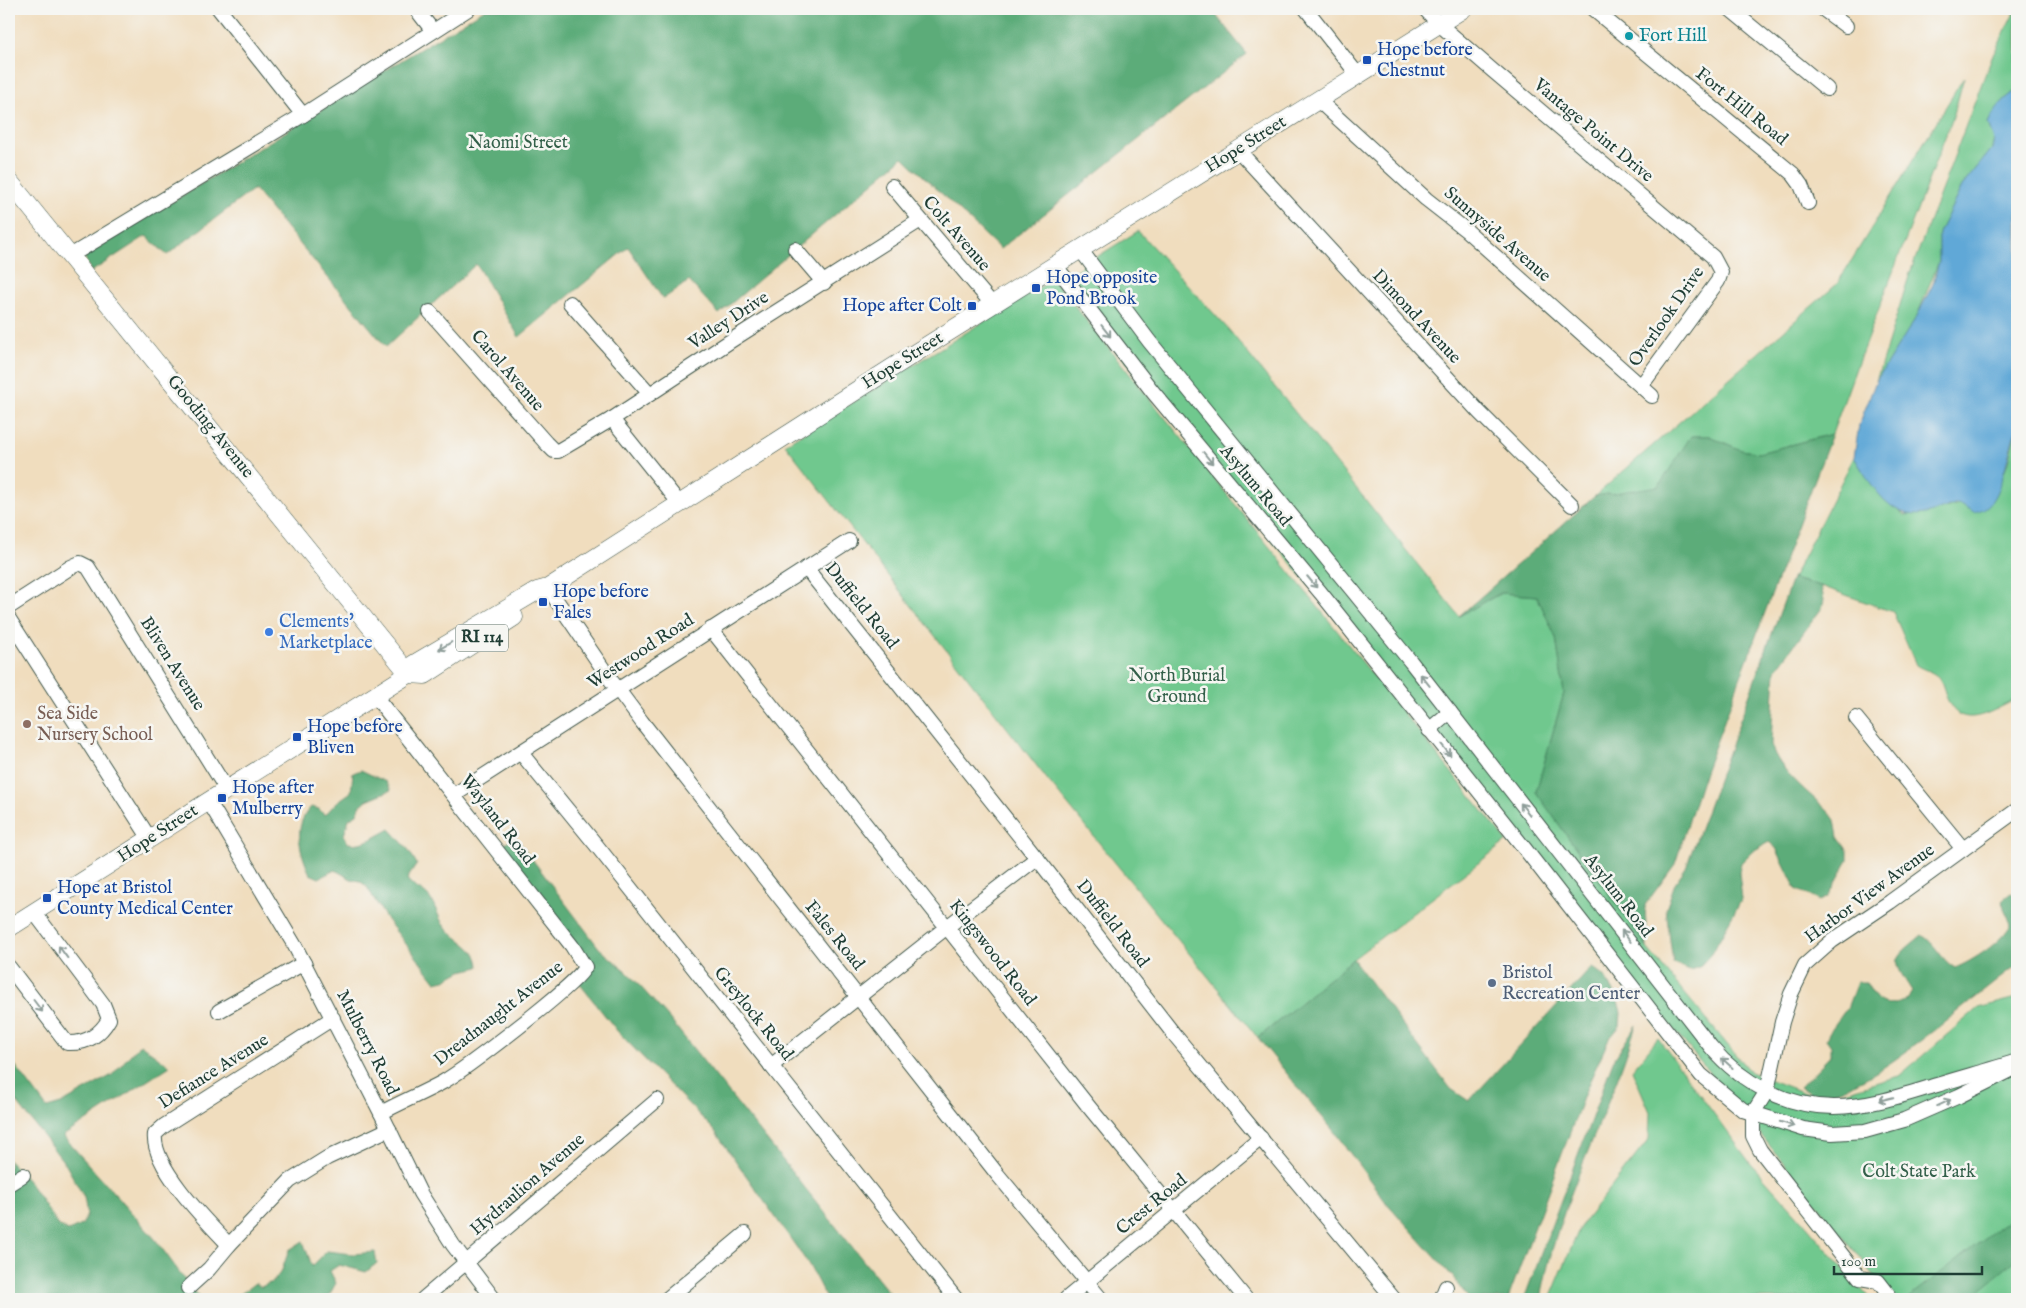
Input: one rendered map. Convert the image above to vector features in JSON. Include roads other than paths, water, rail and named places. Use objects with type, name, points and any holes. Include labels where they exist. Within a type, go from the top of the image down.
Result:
[{"type":"main road","name":"Hope Street","points":[[9,928],[409,674],[425,675],[542,598],[548,588],[1055,264],[1463,9]]},
{"type":"main road","name":"Gooding Avenue","points":[[9,181],[409,674]]},
{"type":"street","points":[[219,9],[303,115]]},
{"type":"street","points":[[416,9],[433,31]]},
{"type":"street","points":[[70,256],[303,115],[468,9]]},
{"type":"street","points":[[1306,9],[1358,75]]},
{"type":"street","name":"Vantage Point Drive","points":[[1425,9],[1439,24],[1713,257],[1720,269]]},
{"type":"street","name":"Fort Hill Road","points":[[1593,9],[1793,174],[1801,185],[1808,203]]},
{"type":"street","points":[[1730,9],[1827,88]]},
{"type":"street","points":[[1823,9],[1846,26]]},
{"type":"street","name":"Sunnyside Avenue","points":[[1318,100],[1426,199],[1467,231],[1652,396]]},
{"type":"street","name":"Dimond Avenue","points":[[1238,150],[1479,412],[1572,505]]},
{"type":"street","name":"Colt Avenue","points":[[892,186],[919,221],[993,305]]},
{"type":"street","name":"Valley Drive","points":[[558,451],[612,419],[919,221]]},
{"type":"street","points":[[795,249],[824,283]]},
{"type":"street","name":"Asylum Road","points":[[1080,249],[1149,341],[1450,712],[1711,1047],[1742,1077],[1767,1091]]},
{"type":"street","name":"Asylum Road","points":[[1055,264],[1153,392],[1319,591],[1525,849],[1701,1075],[1743,1110],[1753,1113]]},
{"type":"street","name":"Overlook Drive","points":[[1641,386],[1718,281],[1720,269]]},
{"type":"street","points":[[570,303],[650,394]]},
{"type":"street","name":"Carol Avenue","points":[[430,312],[546,444],[554,451],[558,451]]},
{"type":"street","points":[[612,419],[680,504]]},
{"type":"street","name":"Westwood Road","points":[[454,795],[849,541]]},
{"type":"street","name":"Bliven Avenue","points":[[9,607],[80,563],[91,570],[227,790]]},
{"type":"street","name":"Duffield Road","points":[[806,568],[1038,858],[1173,1033],[1394,1299]]},
{"type":"street","name":"Fales Road","points":[[548,588],[618,690],[998,1175],[1101,1299]]},
{"type":"street","points":[[9,619],[150,839]]},
{"type":"street","name":"Kingswood Road","points":[[711,628],[947,927],[1246,1299]]},
{"type":"street","name":"Wayland Road","points":[[375,696],[572,946],[583,962],[584,970]]},
{"type":"street","points":[[1429,730],[1450,712]]},
{"type":"street","name":"Harbor View Avenue","points":[[1856,718],[1963,849]]},
{"type":"street","name":"Greylock Road","points":[[521,752],[956,1299]]},
{"type":"street","name":"Mulberry Road","points":[[209,802],[304,963],[432,1213],[466,1263],[494,1299]]},
{"type":"street","name":"Harbor View Avenue","points":[[1753,1113],[1767,1091],[1782,1022],[1791,994],[1806,965],[1832,941],[2017,810]]},
{"type":"street","points":[[771,1066],[858,996],[1038,858]]},
{"type":"street","points":[[9,967],[67,1043],[80,1043],[103,1029],[109,1019],[103,1004],[34,912]]},
{"type":"street","points":[[219,1011],[304,963]]},
{"type":"street","name":"Dreadnaught Avenue","points":[[381,1113],[451,1077],[536,1012],[584,970]]},
{"type":"street","name":"Defiance Avenue","points":[[228,1245],[174,1181],[155,1149],[155,1134],[164,1126],[333,1018]]},
{"type":"street","points":[[1767,1091],[1815,1106],[1834,1107],[1863,1104],[1909,1094],[2017,1061]]},
{"type":"street","points":[[1892,1299],[1878,1281],[1860,1278],[1760,1150],[1753,1136],[1753,1113],[1813,1131],[1832,1133],[1865,1131],[1884,1127],[1934,1107],[2017,1067]]},
{"type":"street","name":"Hydraulion Avenue","points":[[423,1299],[537,1200],[657,1100]]},
{"type":"street","points":[[188,1288],[209,1270],[228,1245],[290,1182],[327,1158],[388,1129]]},
{"type":"street","name":"Crest Road","points":[[1066,1299],[1261,1138]]},
{"type":"street","points":[[9,1184],[23,1175]]},
{"type":"street","points":[[667,1299],[744,1234]]},
{"type":"water","points":[[2017,90],[2017,428],[1996,493],[1985,508],[1974,512],[1958,503],[1929,513],[1912,515],[1901,512],[1882,498],[1854,457],[1859,425],[1876,381],[1917,316],[1933,284],[1939,261],[1939,233],[1962,186],[1992,149],[1994,140],[1988,123],[2000,104]]},
{"type":"place","name":"Fort Hill","points":[[1629,36]]},
{"type":"place","name":"Hope before Chestnut","points":[[1367,60]]},
{"type":"place","name":"Hope opposite Pond Brook","points":[[1036,288]]},
{"type":"place","name":"Hope after Colt","points":[[972,306]]},
{"type":"place","name":"Hope before Fales","points":[[543,602]]},
{"type":"place","name":"Clements' Marketplace","points":[[269,632]]},
{"type":"place","name":"Sea Side Nursery School","points":[[27,724]]},
{"type":"place","name":"Hope before Bliven","points":[[297,737]]},
{"type":"place","name":"Hope after Mulberry","points":[[222,798]]},
{"type":"place","name":"Hope at Bristol County Medical Center","points":[[47,898]]},
{"type":"place","name":"Bristol Recreation Center","points":[[1492,983]]},
{"type":"park label","name":"Naomi Street","points":[[518,143]]},
{"type":"park label","name":"North Burial Ground","points":[[1177,686]]},
{"type":"park label","name":"Colt State Park","points":[[1919,1172]]}]
